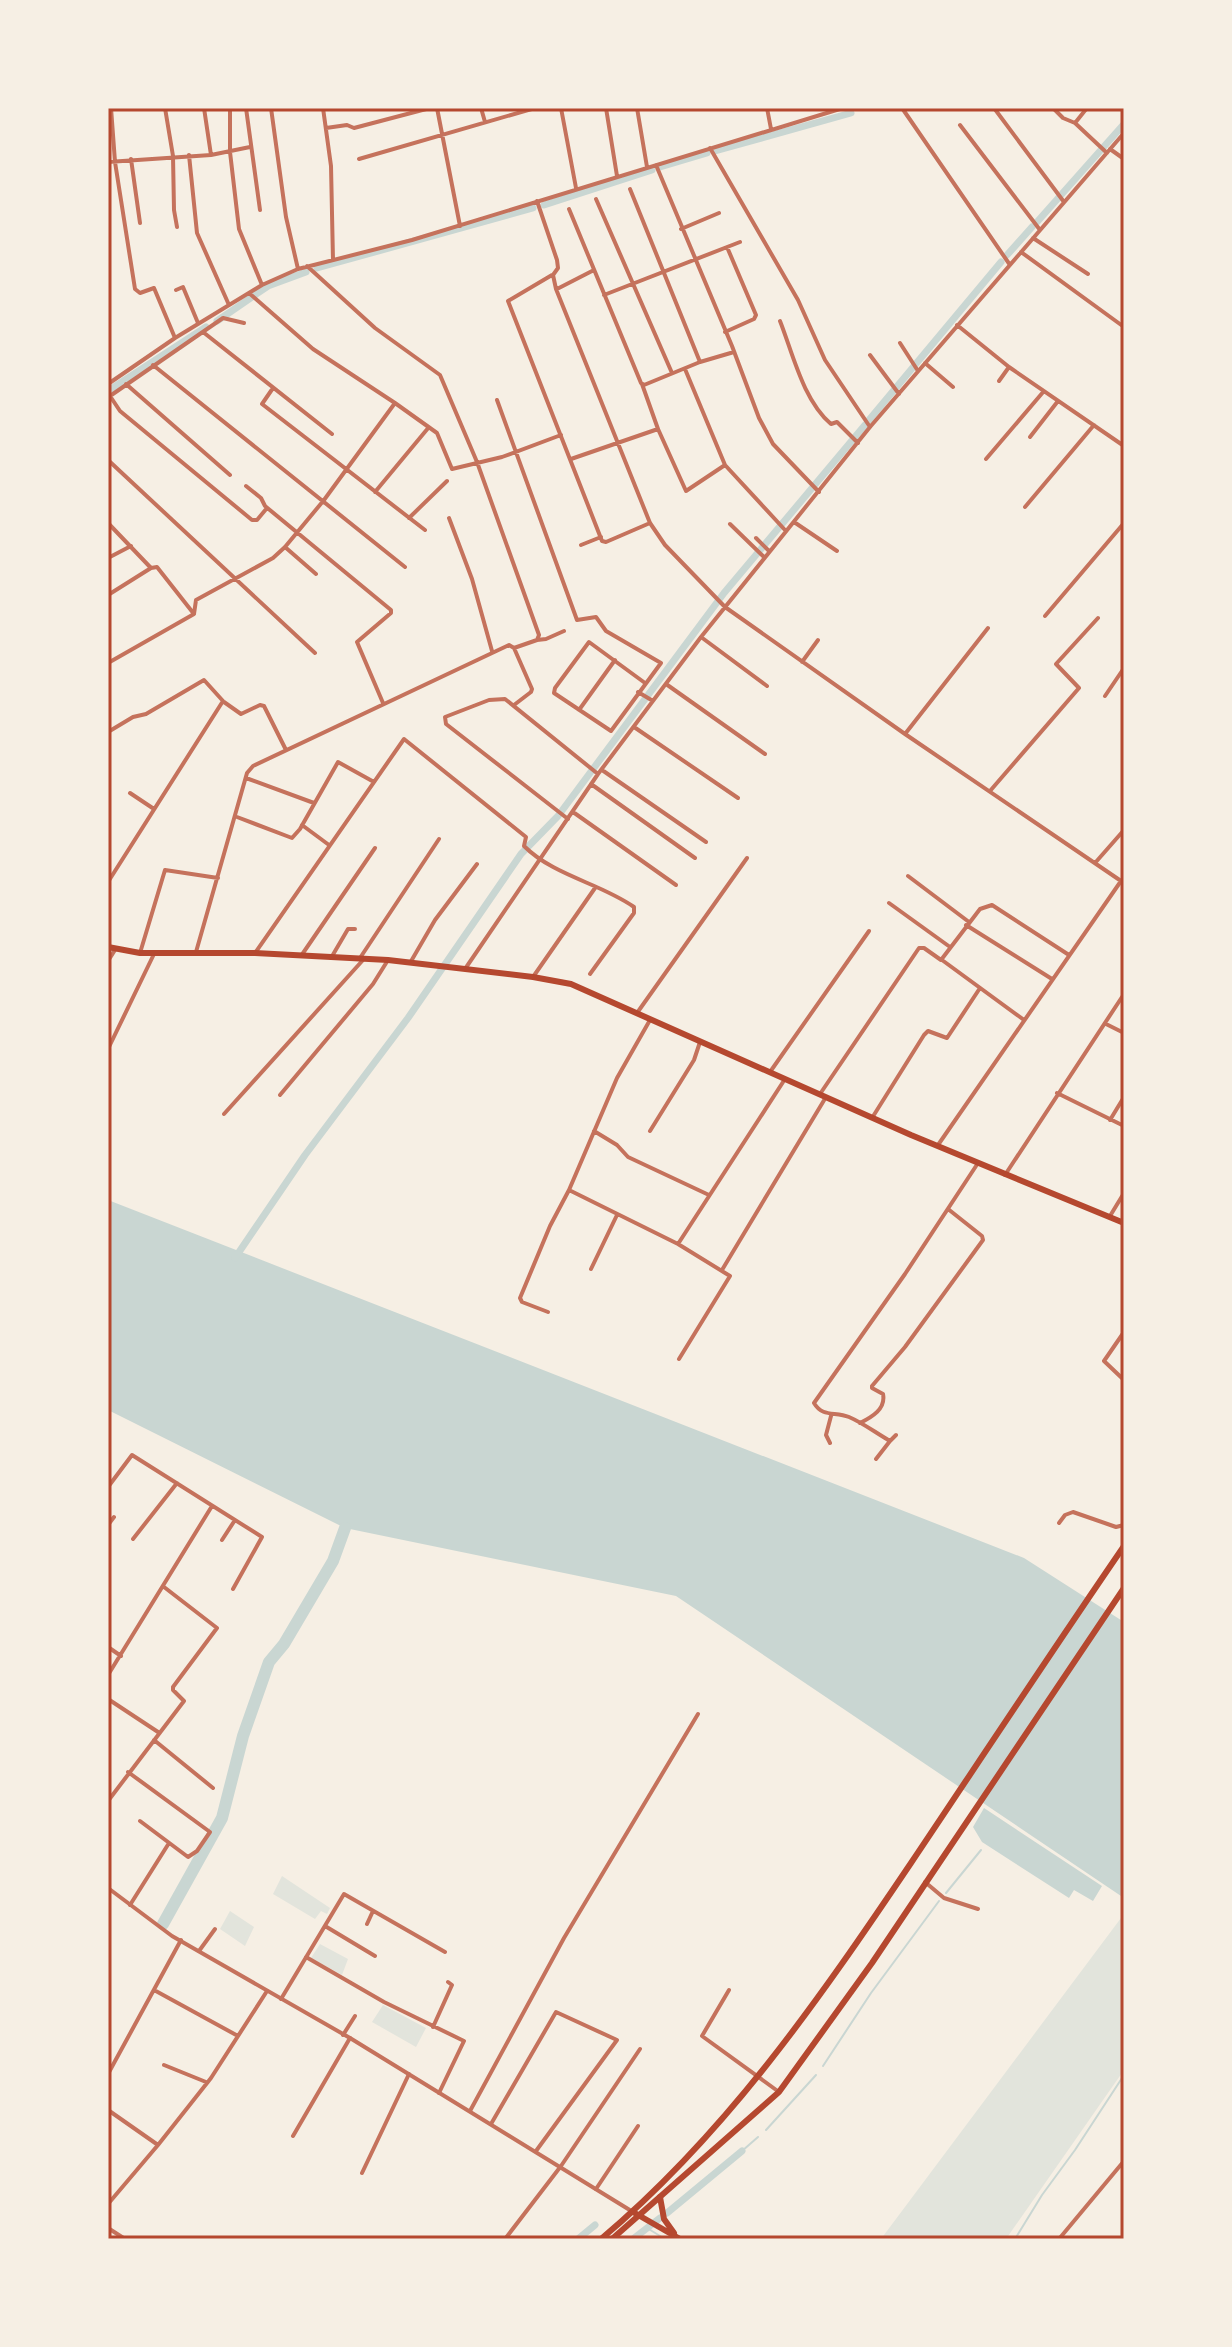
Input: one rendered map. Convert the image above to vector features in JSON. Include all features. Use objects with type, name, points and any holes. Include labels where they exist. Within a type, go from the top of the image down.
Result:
[{"type":"main road","points":[[111,948],[140,953],[255,953],[388,960],[571,984],[872,1118],[1124,1223]]},
{"type":"main road","points":[[601,2239],[633,2212],[704,2141],[759,2078],[851,1952],[1124,1546]]},
{"type":"main road","points":[[612,2239],[779,2092],[872,1963],[1124,1588]]},
{"type":"main road","points":[[660,2197],[664,2219],[680,2238]]},
{"type":"main road","points":[[633,2212],[680,2238]]},
{"type":"street","points":[[111,108],[115,162],[135,289],[140,293],[154,288],[175,338]]},
{"type":"street","points":[[165,108],[173,156],[174,217],[177,227]]},
{"type":"street","points":[[204,108],[211,155]]},
{"type":"street","points":[[230,108],[230,152],[239,229],[262,285]]},
{"type":"street","points":[[246,108],[260,210]]},
{"type":"street","points":[[271,108],[286,217],[298,269]]},
{"type":"street","points":[[323,108],[331,166],[333,260]]},
{"type":"street","points":[[326,128],[347,125],[354,128],[430,108]]},
{"type":"street","points":[[437,108],[460,226]]},
{"type":"street","points":[[481,108],[485,122]]},
{"type":"street","points":[[359,159],[535,108]]},
{"type":"street","points":[[561,108],[576,189]]},
{"type":"street","points":[[606,108],[617,176]]},
{"type":"street","points":[[637,108],[647,167]]},
{"type":"street","points":[[767,108],[771,130]]},
{"type":"street","points":[[108,384],[198,323],[262,285],[298,269],[460,226],[843,108]]},
{"type":"street","points":[[902,108],[1010,265]]},
{"type":"street","points":[[994,108],[1063,201]]},
{"type":"street","points":[[1053,108],[1063,118],[1075,123],[1099,146],[1124,159]]},
{"type":"street","points":[[1075,123],[1087,108]]},
{"type":"street","points":[[960,125],[1040,230]]},
{"type":"street","points":[[465,969],[598,772],[768,550],[917,370],[1124,133]]},
{"type":"street","points":[[108,162],[211,155],[250,147]]},
{"type":"street","points":[[710,148],[798,300],[825,360],[870,427]]},
{"type":"street","points":[[189,155],[197,233],[229,305]]},
{"type":"street","points":[[131,159],[140,223]]},
{"type":"street","points":[[656,165],[759,418],[773,444],[818,490]]},
{"type":"street","points":[[630,189],[700,362]]},
{"type":"street","points":[[596,199],[672,373]]},
{"type":"street","points":[[537,201],[558,268],[553,275],[508,301],[601,537],[606,542],[650,523]]},
{"type":"street","points":[[569,209],[686,491],[725,465]]},
{"type":"street","points":[[681,229],[719,213]]},
{"type":"street","points":[[1033,238],[1088,274]]},
{"type":"street","points":[[604,295],[740,242]]},
{"type":"street","points":[[725,332],[754,319],[756,315],[727,247]]},
{"type":"street","points":[[1021,252],[1124,327]]},
{"type":"street","points":[[307,266],[375,328],[438,372],[477,462],[533,614],[539,635],[537,640]]},
{"type":"street","points":[[556,289],[594,270]]},
{"type":"street","points":[[553,275],[650,523],[665,545],[714,598],[905,734],[1122,882],[938,1145]]},
{"type":"street","points":[[176,290],[183,287],[198,323]]},
{"type":"street","points":[[248,293],[313,349],[429,427],[439,437],[452,469],[518,452],[561,435]]},
{"type":"street","points":[[222,310],[223,318]]},
{"type":"street","points":[[244,323],[223,318],[109,396],[120,411],[252,520],[257,520],[267,508]]},
{"type":"street","points":[[780,321],[809,394],[824,418],[831,424],[837,422],[858,443]]},
{"type":"street","points":[[957,325],[1009,367],[1124,446]]},
{"type":"street","points":[[203,332],[332,434]]},
{"type":"street","points":[[900,343],[917,370]]},
{"type":"street","points":[[642,384],[734,352]]},
{"type":"street","points":[[154,354],[156,363],[405,567]]},
{"type":"street","points":[[870,355],[899,394]]},
{"type":"street","points":[[925,363],[953,387]]},
{"type":"street","points":[[999,381],[1009,367]]},
{"type":"street","points":[[685,369],[725,465],[784,530]]},
{"type":"street","points":[[126,384],[230,475]]},
{"type":"street","points":[[273,388],[262,404],[425,530]]},
{"type":"street","points":[[986,459],[1044,391]]},
{"type":"street","points":[[497,400],[577,620],[596,617],[606,631],[660,662],[612,730],[609,731],[554,691],[586,644],[592,643],[645,683]]},
{"type":"street","points":[[1030,437],[1058,401]]},
{"type":"street","points":[[194,614],[196,600],[273,558],[285,547],[324,500],[395,403]]},
{"type":"street","points":[[1025,507],[1094,425]]},
{"type":"street","points":[[375,492],[429,427]]},
{"type":"street","points":[[571,459],[658,429]]},
{"type":"street","points":[[108,460],[315,653]]},
{"type":"street","points":[[409,518],[447,481]]},
{"type":"street","points":[[246,486],[260,497],[267,508],[391,610],[357,642],[383,703]]},
{"type":"street","points":[[449,518],[472,579],[492,651]]},
{"type":"street","points":[[794,522],[837,551]]},
{"type":"street","points":[[108,523],[151,568]]},
{"type":"street","points":[[1045,616],[1124,523]]},
{"type":"street","points":[[730,524],[764,557]]},
{"type":"street","points":[[581,545],[601,537]]},
{"type":"street","points":[[756,538],[768,550]]},
{"type":"street","points":[[108,558],[131,546]]},
{"type":"street","points":[[285,547],[316,574]]},
{"type":"street","points":[[108,595],[157,567],[194,614]]},
{"type":"street","points":[[108,663],[194,614]]},
{"type":"street","points":[[990,791],[1079,688],[1056,664],[1098,618]]},
{"type":"street","points":[[905,734],[988,628]]},
{"type":"street","points":[[196,952],[246,778],[253,766],[492,651],[505,646],[514,648],[564,631]]},
{"type":"street","points":[[701,637],[767,686]]},
{"type":"street","points":[[802,662],[818,640]]},
{"type":"street","points":[[514,648],[532,689],[514,705]]},
{"type":"street","points":[[578,710],[615,660]]},
{"type":"street","points":[[1105,696],[1124,668]]},
{"type":"street","points":[[108,732],[206,680],[224,702],[241,714],[264,706],[286,750]]},
{"type":"street","points":[[666,684],[765,754]]},
{"type":"street","points":[[640,692],[652,700]]},
{"type":"street","points":[[566,818],[445,721],[445,717],[489,700],[505,699],[589,768],[706,842]]},
{"type":"street","points":[[108,882],[224,702]]},
{"type":"street","points":[[634,727],[738,798]]},
{"type":"street","points":[[255,953],[398,744],[406,740],[526,837],[525,848],[530,852],[631,904],[635,909],[590,974]]},
{"type":"street","points":[[236,817],[292,838],[338,762],[374,782]]},
{"type":"street","points":[[246,778],[314,803]]},
{"type":"street","points":[[591,784],[695,858]]},
{"type":"street","points":[[130,793],[154,809]]},
{"type":"street","points":[[573,812],[676,885]]},
{"type":"street","points":[[302,825],[330,845]]},
{"type":"street","points":[[1095,863],[1124,830]]},
{"type":"street","points":[[224,1114],[360,960],[439,839]]},
{"type":"street","points":[[301,956],[375,848]]},
{"type":"street","points":[[637,1013],[747,858]]},
{"type":"street","points":[[410,963],[435,920],[477,864]]},
{"type":"street","points":[[140,953],[165,870],[218,878]]},
{"type":"street","points":[[908,876],[968,923],[1052,980]]},
{"type":"street","points":[[533,977],[595,888]]},
{"type":"street","points":[[889,903],[950,947]]},
{"type":"street","points":[[941,960],[980,909],[992,905],[1069,955]]},
{"type":"street","points":[[331,958],[348,929],[355,929]]},
{"type":"street","points":[[770,1072],[869,931]]},
{"type":"street","points":[[108,961],[111,948]]},
{"type":"street","points":[[722,1271],[823,1096],[919,948],[924,948],[1024,1020]]},
{"type":"street","points":[[108,1049],[155,953]]},
{"type":"street","points":[[280,1095],[371,987],[388,960]]},
{"type":"street","points":[[872,1118],[924,1035],[928,1031],[947,1038],[980,988]]},
{"type":"street","points":[[1005,1175],[1124,994]]},
{"type":"street","points":[[548,1312],[522,1302],[520,1298],[625,1062],[650,1020]]},
{"type":"street","points":[[1106,1024],[1124,1033]]},
{"type":"street","points":[[650,1131],[694,1060],[700,1042]]},
{"type":"street","points":[[678,1244],[785,1079]]},
{"type":"street","points":[[1057,1093],[1124,1126]]},
{"type":"street","points":[[1110,1120],[1124,1097]]},
{"type":"street","points":[[593,1131],[617,1145],[628,1157],[664,1171],[709,1195]]},
{"type":"street","points":[[890,1441],[847,1416],[831,1416],[814,1403],[978,1163]]},
{"type":"street","points":[[569,1190],[678,1244],[730,1276]]},
{"type":"street","points":[[1110,1216],[1124,1193]]},
{"type":"street","points":[[860,1423],[881,1408],[884,1396],[871,1387],[983,1240],[948,1209]]},
{"type":"street","points":[[591,1269],[617,1215]]},
{"type":"street","points":[[679,1359],[734,1271]]},
{"type":"street","points":[[1124,1332],[1104,1361],[1124,1380]]},
{"type":"street","points":[[830,1443],[826,1435],[831,1416]]},
{"type":"street","points":[[876,1459],[896,1435]]},
{"type":"street","points":[[108,1487],[132,1455],[262,1537],[233,1589]]},
{"type":"street","points":[[133,1539],[177,1483]]},
{"type":"street","points":[[108,1675],[212,1506]]},
{"type":"street","points":[[1059,1523],[1065,1515],[1073,1512],[1116,1527],[1124,1525]]},
{"type":"street","points":[[108,1525],[114,1517]]},
{"type":"street","points":[[222,1540],[235,1520]]},
{"type":"street","points":[[108,1801],[184,1701],[173,1687],[217,1628],[164,1587]]},
{"type":"street","points":[[108,1647],[121,1656]]},
{"type":"street","points":[[108,1699],[158,1732]]},
{"type":"street","points":[[470,2111],[564,1938],[698,1714]]},
{"type":"street","points":[[154,1740],[213,1788]]},
{"type":"street","points":[[128,1772],[210,1832],[197,1851],[188,1857],[140,1821]]},
{"type":"street","points":[[130,1905],[169,1843]]},
{"type":"street","points":[[925,1882],[944,1898],[978,1909]]},
{"type":"street","points":[[108,1888],[181,1940],[350,2038],[633,2212]]},
{"type":"street","points":[[281,1999],[344,1894],[445,1952]]},
{"type":"street","points":[[367,1924],[373,1911]]},
{"type":"street","points":[[325,1926],[375,1956]]},
{"type":"street","points":[[199,1951],[215,1929]]},
{"type":"street","points":[[108,2074],[181,1940]]},
{"type":"street","points":[[306,1957],[384,2002],[464,2041],[439,2093]]},
{"type":"street","points":[[433,2027],[452,1985],[448,1982]]},
{"type":"street","points":[[154,1990],[238,2036]]},
{"type":"street","points":[[729,1990],[702,2036],[779,2092]]},
{"type":"street","points":[[108,2204],[207,2083],[267,1991]]},
{"type":"street","points":[[491,2124],[556,2012],[617,2040],[536,2151]]},
{"type":"street","points":[[343,2035],[355,2016]]},
{"type":"street","points":[[293,2136],[350,2038]]},
{"type":"street","points":[[505,2239],[561,2166],[640,2049]]},
{"type":"street","points":[[164,2065],[207,2083]]},
{"type":"street","points":[[362,2173],[409,2074]]},
{"type":"street","points":[[108,2110],[158,2145]]},
{"type":"street","points":[[596,2189],[638,2126]]},
{"type":"street","points":[[1059,2239],[1124,2161]]},
{"type":"street","points":[[108,2228],[125,2239]]},
{"type":"shaded area","points":[[108,1200],[1024,1558],[1124,1622],[1124,1898],[676,1596],[345,1528],[108,1410]]},
{"type":"shaded area","points":[[984,1808],[1102,1886],[1093,1901],[1074,1890],[1069,1898],[982,1842],[973,1827]]},
{"type":"shaded area","points":[[282,1876],[330,1908],[327,1914],[321,1911],[315,1919],[273,1894]]},
{"type":"shaded area","points":[[230,1911],[254,1927],[245,1946],[220,1929]]},
{"type":"shaded area","points":[[1121,1918],[1124,1920],[1124,2070],[1006,2239],[881,2239]]},
{"type":"shaded area","points":[[320,1944],[348,1959],[342,1975],[311,1958]]},
{"type":"shaded area","points":[[383,2005],[426,2028],[416,2047],[372,2022]]},
{"type":"waterway","points":[[715,151],[851,113]]},
{"type":"waterway","points":[[1037,222],[1124,124]]},
{"type":"waterway","points":[[660,167],[707,153]]},
{"type":"waterway","points":[[544,205],[652,170]]},
{"type":"waterway","points":[[317,268],[533,208]]},
{"type":"waterway","points":[[1007,255],[1032,227]]},
{"type":"waterway","points":[[869,420],[1001,262]]},
{"type":"waterway","points":[[217,321],[268,286],[306,272]]},
{"type":"waterway","points":[[108,391],[206,327]]},
{"type":"waterway","points":[[235,1258],[305,1155],[408,1018],[521,854],[558,816],[724,593],[865,425]]},
{"type":"waterway","points":[[163,1924],[222,1818],[243,1736],[269,1662],[284,1644],[333,1561],[345,1528]]},
{"type":"waterway","points":[[946,1893],[981,1850]]},
{"type":"waterway","points":[[823,2066],[871,1993],[939,1901]]},
{"type":"waterway","points":[[766,2130],[816,2075]]},
{"type":"waterway","points":[[1015,2239],[1124,2075]]},
{"type":"waterway","points":[[742,2151],[758,2137]]},
{"type":"waterway","points":[[667,2213],[742,2151]]},
{"type":"waterway","points":[[633,2239],[660,2218]]},
{"type":"waterway","points":[[578,2239],[595,2225]]},
{"type":"waterway","points":[[647,2228],[665,2239]]}]
